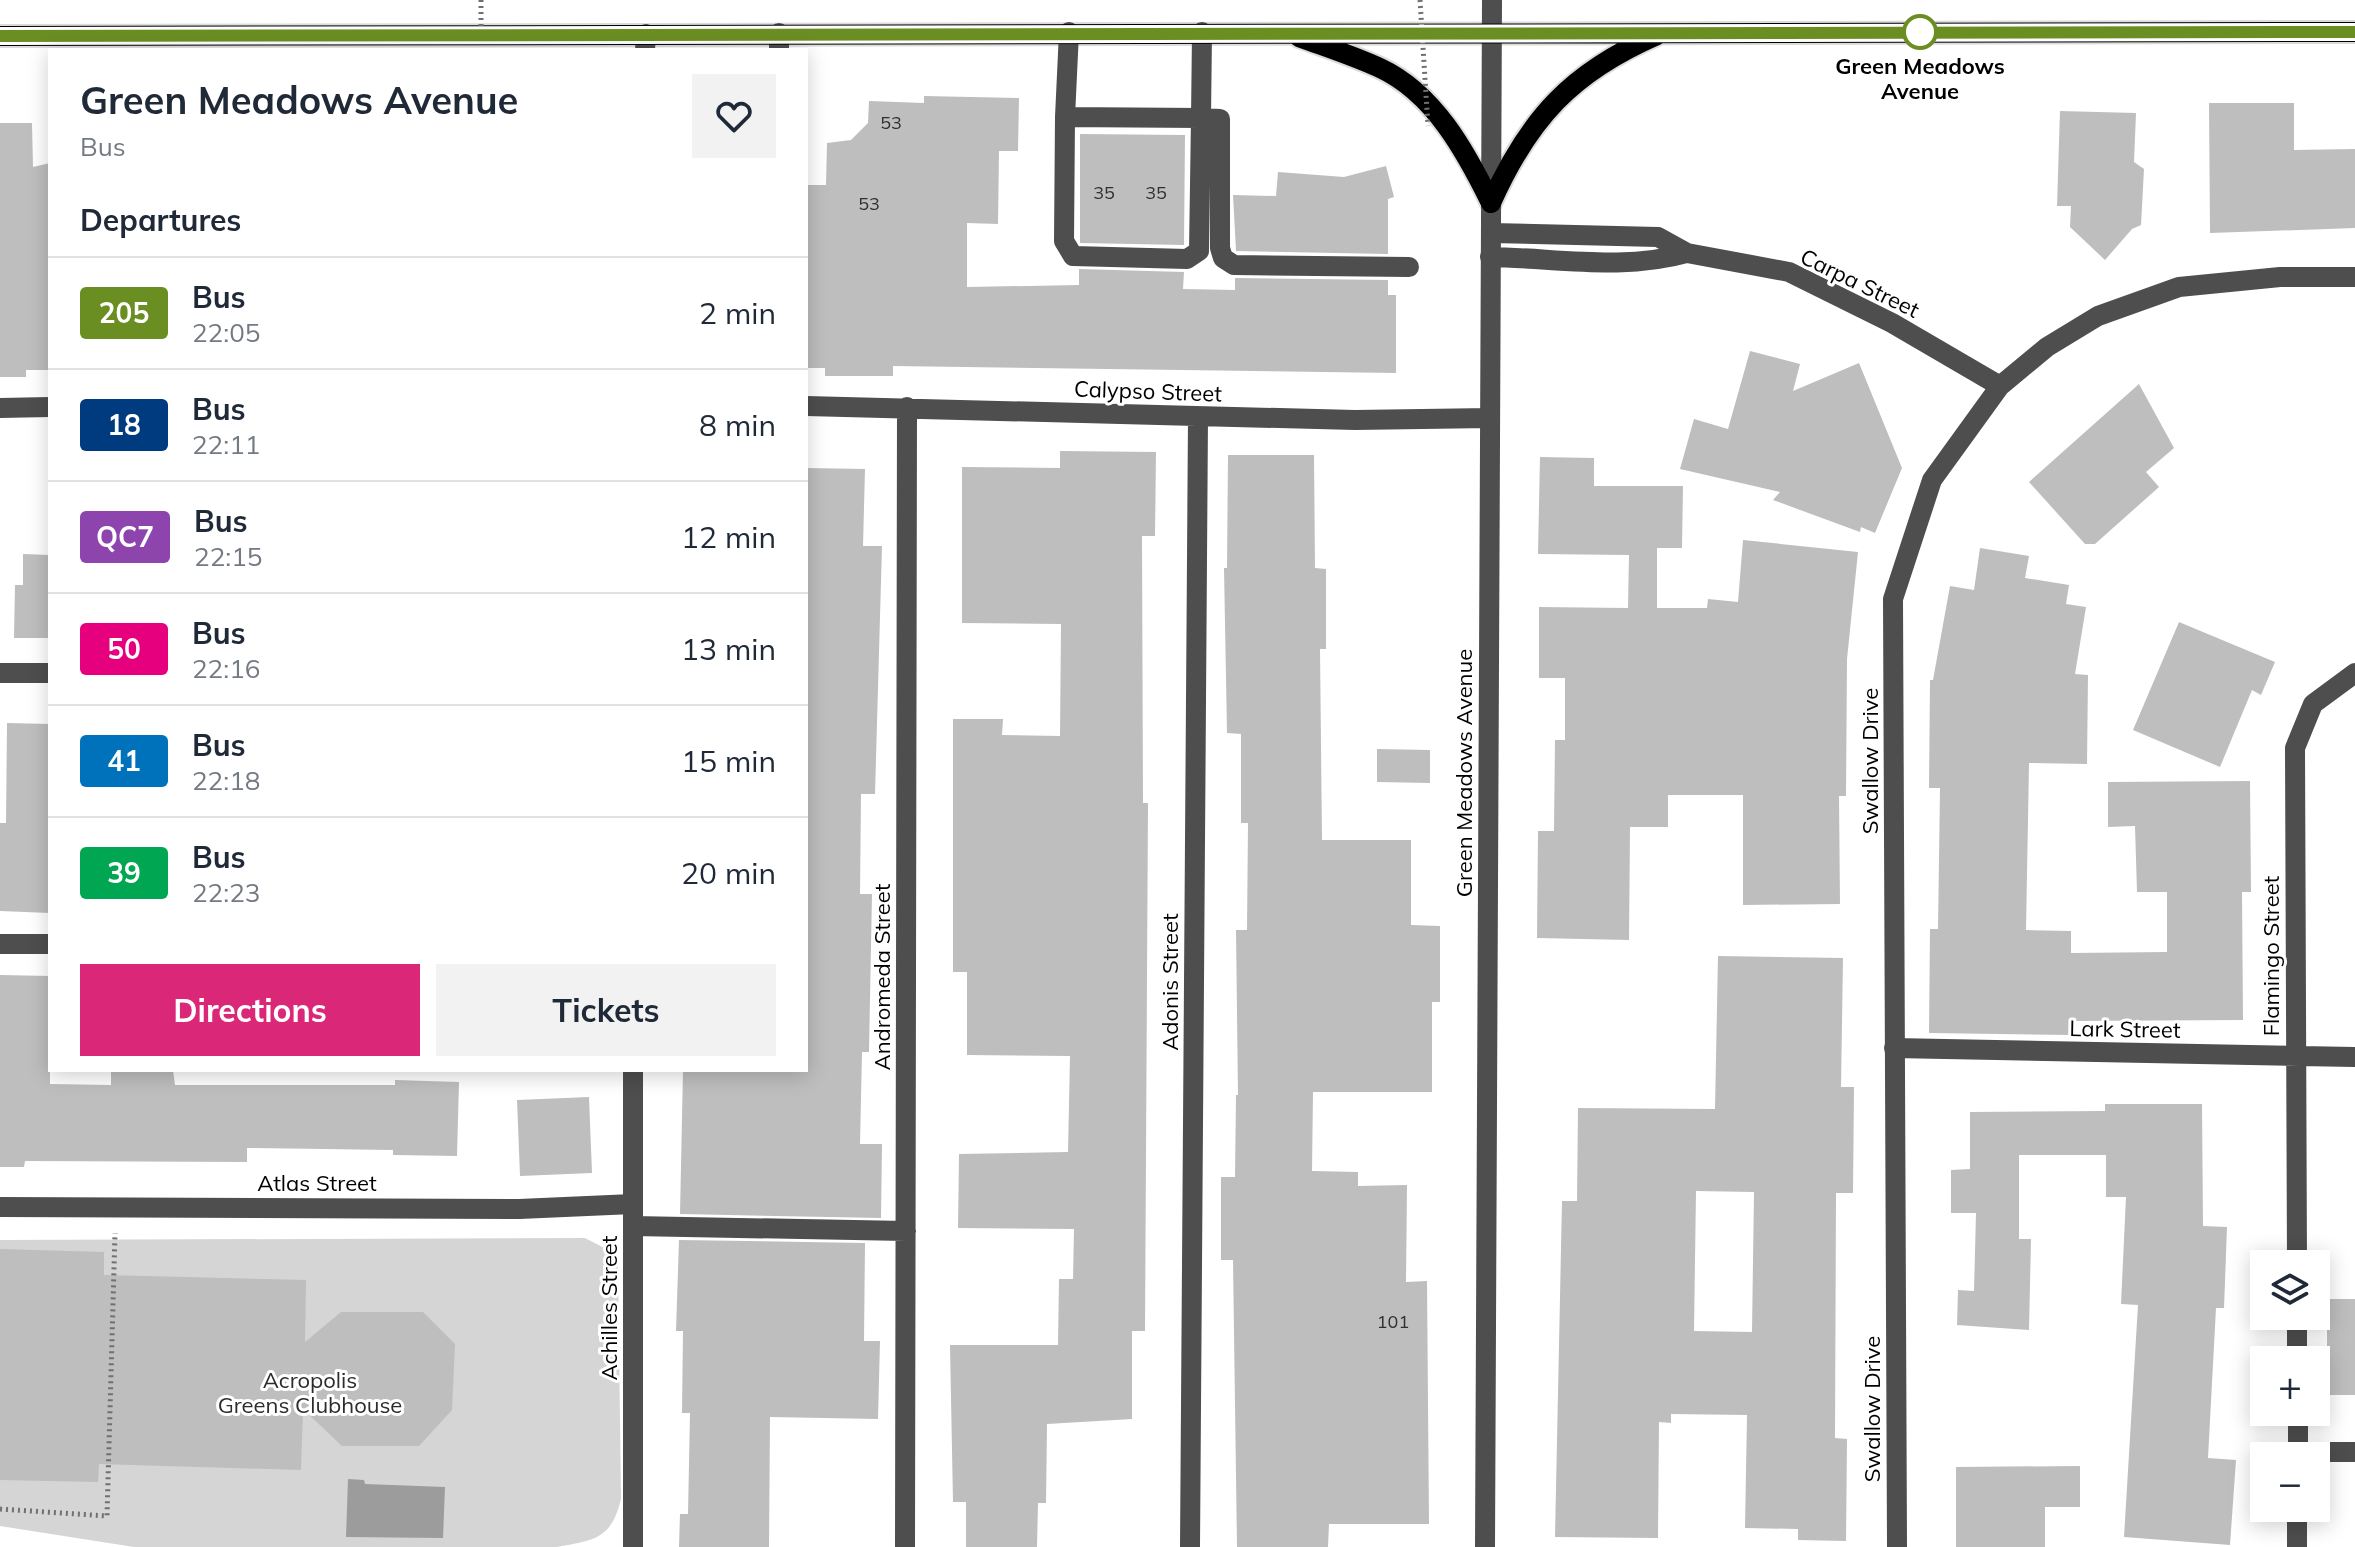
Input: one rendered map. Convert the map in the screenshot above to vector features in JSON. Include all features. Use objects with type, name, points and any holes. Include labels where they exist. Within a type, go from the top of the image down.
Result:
[{"type":"main road","points":[[0,36],[192,43],[779,42],[1069,32],[2355,32]]},
{"type":"main road","points":[[1285,32],[1382,69],[1417,95],[1447,126],[1491,203]]},
{"type":"main road","points":[[1491,203],[1511,157],[1540,115],[1576,80],[1617,52],[1664,32]]},
{"type":"street","name":"Green Meadows Avenue","points":[[1485,1547],[1492,0]]},
{"type":"street","points":[[1069,32],[1064,241],[1073,256],[1187,259],[1199,251],[1211,118]]},
{"type":"street","points":[[1202,32],[1223,258],[1234,265],[1409,267]]},
{"type":"street","points":[[1065,117],[1211,118]]},
{"type":"street","name":"Carpa Street","points":[[1491,233],[1658,237],[1687,253],[1789,272],[1892,323],[2000,386]]},
{"type":"street","name":"Carpa Street","points":[[1490,257],[1629,263],[1655,262],[1687,253]]},
{"type":"street","name":"Swallow Drive","points":[[1897,1547],[1893,599],[1932,480],[2000,386],[2047,347],[2098,316],[2179,287],[2280,277],[2355,277]]},
{"type":"street","name":"Calypso Street","points":[[808,406],[1198,417],[1489,418]]},
{"type":"street","points":[[0,408],[48,407]]},
{"type":"street","name":"Andromeda Street","points":[[905,1547],[907,407]]},
{"type":"street","name":"Adonis Street","points":[[1190,1547],[1198,417]]},
{"type":"street","points":[[0,673],[48,673]]},
{"type":"street","name":"Flamingo Street","points":[[2297,1250],[2295,748],[2313,704],[2355,673]]},
{"type":"street","points":[[0,944],[48,944]]},
{"type":"street","name":"Lark Street","points":[[1894,1048],[2355,1057]]},
{"type":"street","name":"Achilles Street","points":[[633,1072],[633,1547]]},
{"type":"street","name":"Atlas Street","points":[[0,1207],[519,1209],[633,1204]]},
{"type":"street","points":[[633,1226],[906,1231]]},
{"type":"street","points":[[2330,1453],[2355,1452]]},
{"type":"street","points":[[2297,1522],[2297,1547]]},
{"type":"path","points":[[481,0],[481,48]]},
{"type":"path","points":[[1420,0],[1428,126]]},
{"type":"path","points":[[0,1509],[107,1516],[115,1206]]},
{"type":"green space","name":"Acropolis Greens Clubhouse","points":[[585,1238],[612,1252],[618,1267],[621,1499],[612,1523],[591,1540],[557,1547],[134,1547],[0,1526],[0,1240]]},
{"type":"shaded area","points":[[348,1479],[364,1480],[365,1484],[445,1487],[443,1538],[346,1537]]},
{"type":"building","points":[[924,96],[1019,98],[1018,151],[999,151],[998,224],[967,223],[967,287],[1079,285],[1079,269],[1184,272],[1183,289],[1235,290],[1235,278],[1388,280],[1388,295],[1396,295],[1396,373],[893,366],[893,376],[825,376],[825,368],[808,368],[808,185],[826,185],[827,143],[851,140],[868,123],[869,101],[924,103]]},
{"type":"building","points":[[2209,103],[2294,103],[2294,150],[2355,149],[2355,228],[2210,233]]},
{"type":"building","points":[[2060,111],[2136,113],[2134,162],[2144,169],[2141,225],[2132,229],[2105,260],[2070,227],[2071,206],[2057,206]]},
{"type":"building","points":[[0,123],[32,123],[33,167],[48,163],[48,370],[26,370],[26,377],[0,377]]},
{"type":"building","points":[[1080,134],[1185,135],[1184,245],[1080,243]]},
{"type":"building","points":[[1386,166],[1394,197],[1388,199],[1388,254],[1236,251],[1233,195],[1276,196],[1278,172],[1344,177]]},
{"type":"building","points":[[1750,351],[1800,364],[1793,391],[1859,363],[1902,468],[1875,533],[1861,527],[1860,532],[1773,500],[1780,492],[1680,469],[1694,419],[1728,429]]},
{"type":"building","points":[[2139,384],[2174,448],[2146,472],[2159,487],[2095,544],[2085,544],[2029,482]]},
{"type":"building","points":[[1060,451],[1156,452],[1155,536],[1142,536],[1143,803],[1148,803],[1145,1331],[1132,1331],[1132,1419],[1047,1424],[1046,1503],[1038,1503],[1037,1547],[966,1547],[966,1502],[953,1502],[950,1345],[1058,1345],[1059,1279],[1073,1279],[1074,1229],[958,1228],[959,1154],[1068,1152],[1070,1056],[967,1055],[967,972],[953,972],[953,719],[1003,719],[1002,735],[1060,736],[1061,624],[962,623],[962,467],[1060,468]]},
{"type":"building","points":[[1228,455],[1314,455],[1315,568],[1326,569],[1326,649],[1320,649],[1322,840],[1411,840],[1411,925],[1440,926],[1440,1002],[1432,1002],[1432,1092],[1313,1092],[1312,1171],[1358,1172],[1358,1186],[1407,1185],[1406,1282],[1427,1281],[1429,1524],[1329,1524],[1328,1547],[1237,1547],[1233,1260],[1221,1260],[1221,1177],[1235,1177],[1238,1095],[1236,930],[1247,930],[1248,823],[1241,823],[1241,734],[1227,733],[1224,568],[1227,568]]},
{"type":"building","points":[[1540,457],[1594,458],[1594,486],[1683,486],[1682,548],[1657,548],[1657,608],[1707,608],[1708,599],[1738,602],[1743,540],[1858,552],[1847,659],[1846,796],[1839,796],[1840,904],[1743,905],[1743,795],[1668,795],[1668,827],[1630,827],[1629,940],[1537,938],[1538,831],[1554,831],[1555,740],[1565,740],[1565,678],[1539,678],[1539,607],[1628,608],[1629,555],[1538,554]]},
{"type":"building","points":[[808,468],[865,469],[863,546],[882,546],[875,794],[861,794],[860,894],[872,894],[869,1052],[862,1052],[860,1144],[882,1144],[881,1218],[680,1214],[683,1072],[808,1072]]},
{"type":"building","points":[[1980,548],[2029,556],[2025,578],[2069,585],[2066,604],[2086,607],[2075,674],[2088,675],[2087,764],[2029,763],[2026,930],[2071,931],[2071,953],[2167,952],[2167,892],[2137,892],[2135,826],[2108,827],[2108,782],[2250,781],[2251,892],[2242,892],[2243,1020],[2070,1021],[2070,1035],[1929,1033],[1930,929],[1938,929],[1940,788],[1929,788],[1930,680],[1933,680],[1950,586],[1974,590]]},
{"type":"building","points":[[23,554],[48,555],[48,638],[14,638],[15,585],[23,585]]},
{"type":"building","points":[[2179,622],[2275,662],[2261,695],[2252,690],[2220,767],[2133,730]]},
{"type":"building","points":[[7,723],[48,724],[48,913],[0,911],[0,823],[6,823]]},
{"type":"building","points":[[1377,749],[1430,750],[1430,783],[1377,782]]},
{"type":"building","points":[[1718,956],[1843,958],[1841,1087],[1854,1087],[1853,1193],[1836,1193],[1835,1438],[1847,1439],[1846,1541],[1798,1540],[1798,1529],[1745,1528],[1747,1415],[1671,1414],[1671,1423],[1659,1422],[1658,1538],[1555,1537],[1562,1201],[1577,1201],[1578,1108],[1715,1109]],"holes":[[[1696,1191],[1754,1192],[1752,1332],[1694,1331]]]},
{"type":"building","points":[[0,975],[48,976],[50,1084],[111,1085],[111,1072],[173,1072],[175,1085],[395,1085],[395,1080],[459,1082],[457,1156],[393,1155],[393,1150],[247,1148],[247,1162],[25,1161],[24,1167],[0,1167]]},
{"type":"building","points":[[589,1097],[592,1173],[520,1176],[517,1100]]},
{"type":"building","points":[[2105,1104],[2202,1104],[2203,1226],[2227,1227],[2224,1308],[2216,1308],[2208,1458],[2236,1460],[2230,1545],[2124,1537],[2138,1305],[2121,1304],[2126,1197],[2106,1197],[2106,1155],[2019,1155],[2019,1239],[2031,1239],[2029,1330],[1957,1325],[1958,1290],[1974,1291],[1976,1213],[1951,1213],[1951,1170],[1970,1169],[1970,1112],[2105,1111]]},
{"type":"building","points":[[679,1240],[865,1243],[864,1341],[880,1341],[878,1419],[770,1417],[769,1547],[679,1547],[680,1514],[688,1514],[690,1413],[682,1413],[683,1331],[676,1331]]},
{"type":"building","points":[[0,1249],[104,1252],[104,1275],[306,1280],[305,1342],[341,1312],[423,1312],[455,1344],[452,1410],[419,1446],[342,1446],[303,1409],[301,1470],[99,1464],[98,1482],[0,1480]]},
{"type":"building","points":[[2330,1299],[2355,1299],[2355,1395],[2330,1395],[2330,1346],[2327,1346]]},
{"type":"building","points":[[2080,1466],[2080,1507],[2045,1507],[2045,1547],[1956,1547],[1956,1467]]},
{"type":"bus line","name":"205","points":[[0,36],[2355,32]]},
{"type":"place","name":"Green Meadows Avenue","points":[[1920,32]]}]
